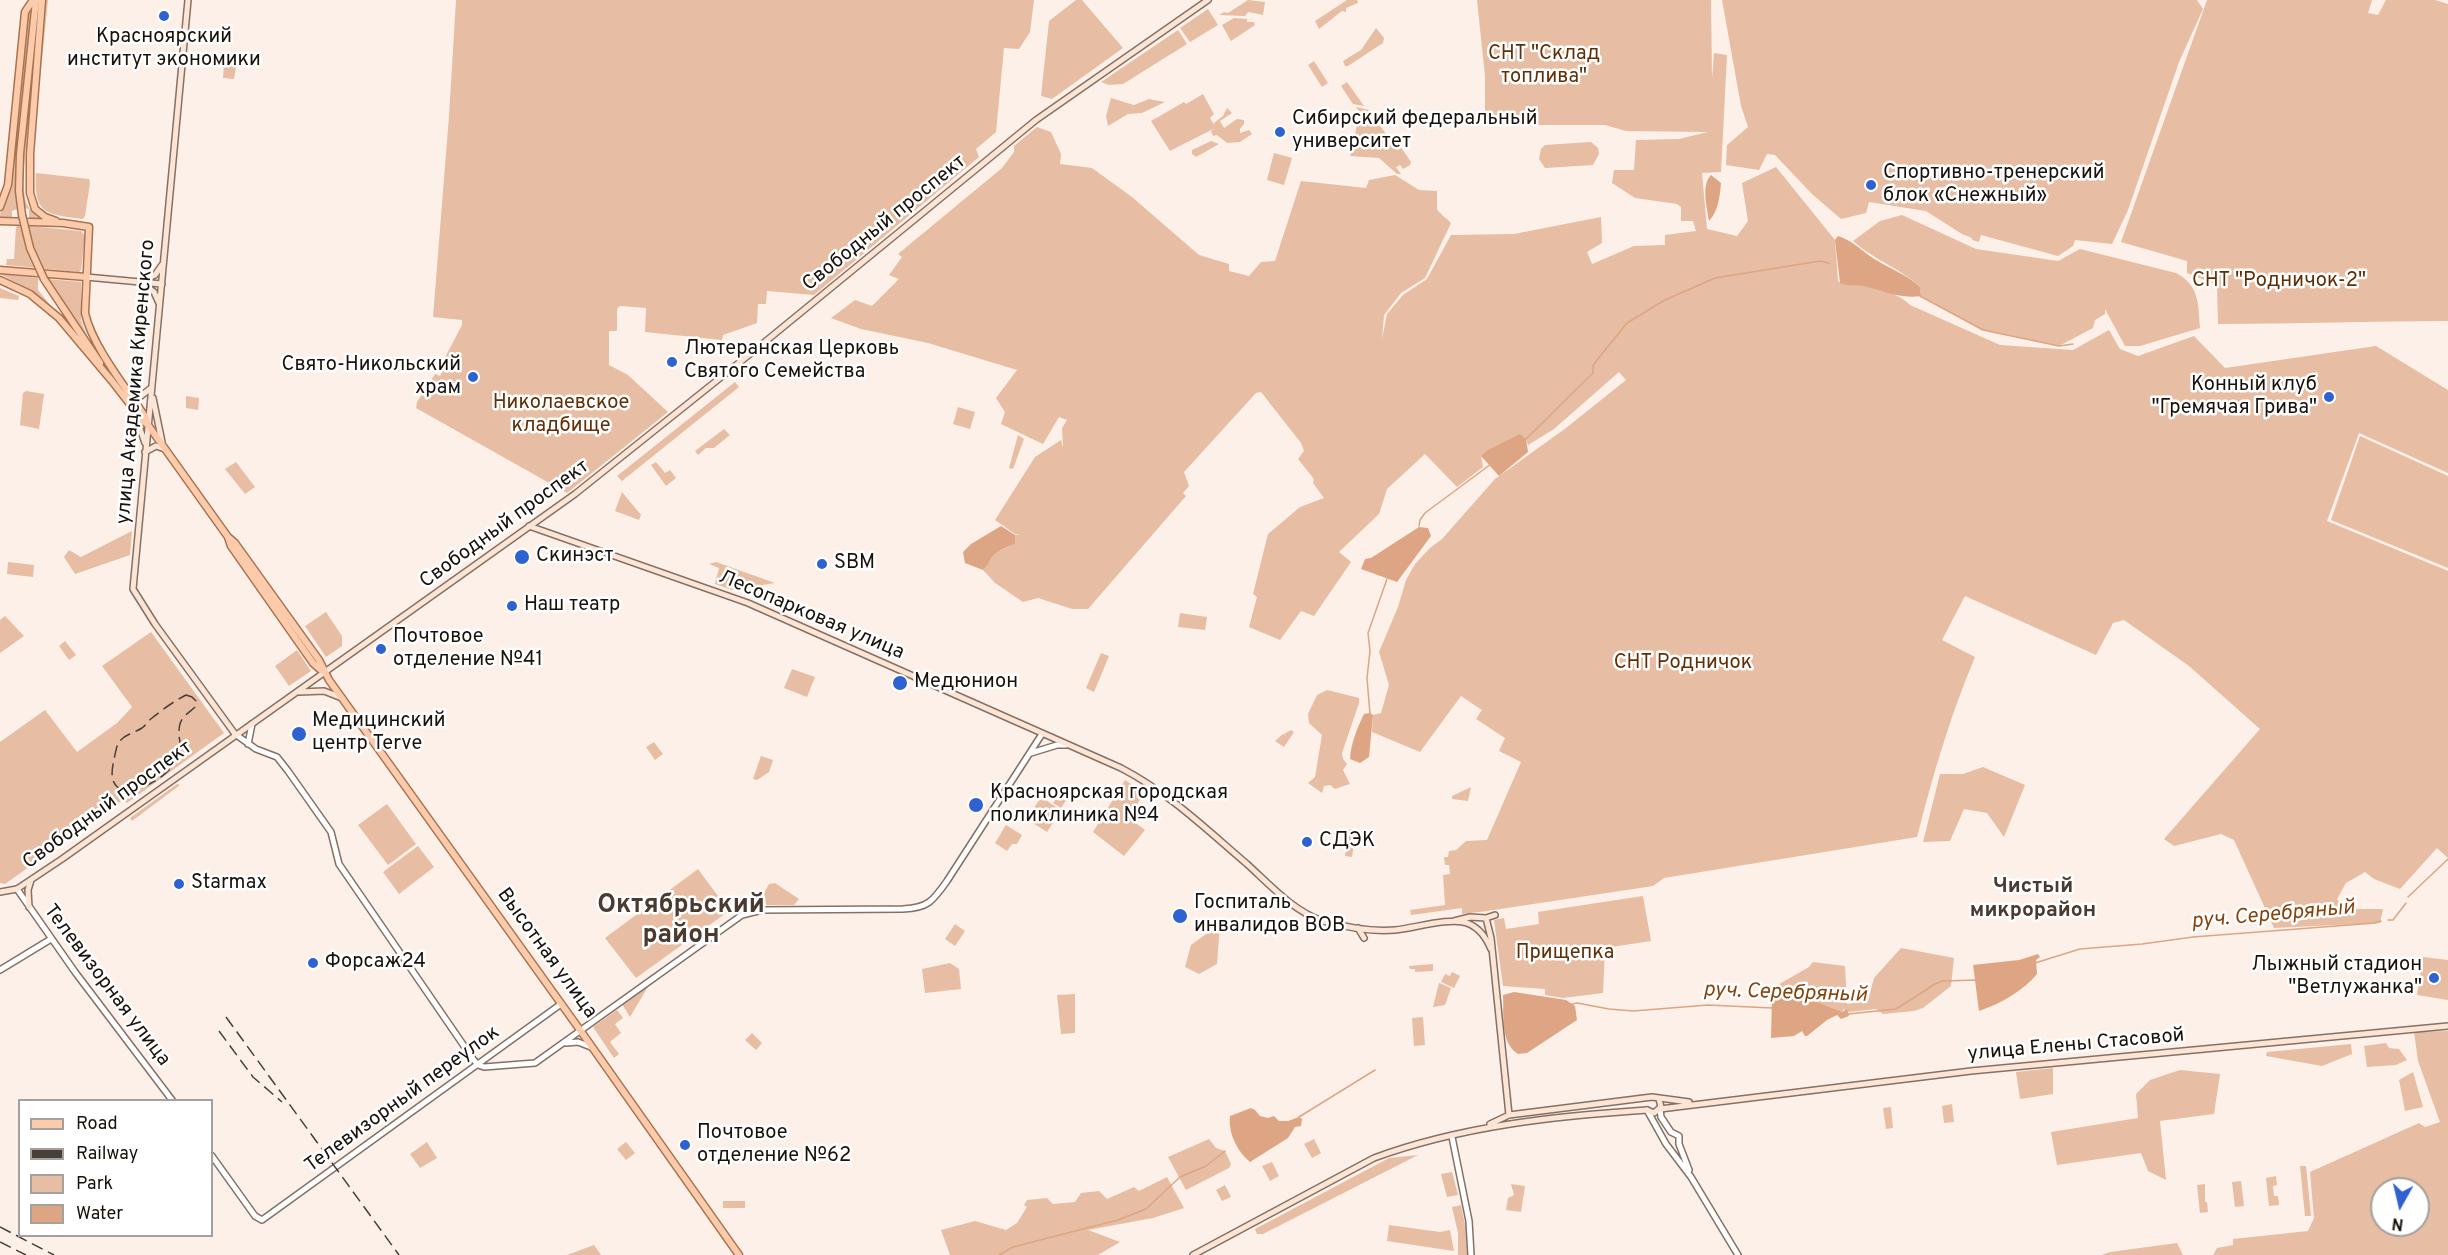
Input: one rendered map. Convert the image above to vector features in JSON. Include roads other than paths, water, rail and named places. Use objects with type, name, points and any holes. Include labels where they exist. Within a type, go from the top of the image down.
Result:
[{"type":"main road","points":[[0,207],[8,185],[26,12],[34,0]]},
{"type":"main road","points":[[34,0],[19,179],[22,215],[30,248],[44,279],[112,381],[148,425]]},
{"type":"main road","points":[[42,0],[30,143],[30,193],[39,213],[63,224]]},
{"type":"main road","name":"улица Академика Киренского","points":[[188,0],[133,589],[154,624],[235,734]]},
{"type":"main road","name":"Свободный проспект","points":[[0,892],[17,889],[31,880],[575,494],[643,442],[1036,120],[1208,0]]},
{"type":"main road","points":[[19,89],[23,127]]},
{"type":"main road","points":[[0,221],[89,227],[85,314],[87,326],[148,425]]},
{"type":"main road","points":[[138,282],[155,274],[164,261]]},
{"type":"main road","points":[[0,270],[162,284]]},
{"type":"main road","points":[[0,280],[30,294],[53,313],[112,381]]},
{"type":"main road","points":[[138,282],[154,292],[160,308]]},
{"type":"main road","points":[[129,392],[141,396],[152,386]]},
{"type":"main road","points":[[152,386],[162,444]]},
{"type":"main road","points":[[133,409],[146,450],[156,446],[167,450]]},
{"type":"main road","name":"Высотная улица","points":[[148,425],[228,537],[270,588],[319,660],[324,673],[739,1255]]},
{"type":"main road","name":"Лесопарковая улица","points":[[529,526],[742,601],[1121,768],[1148,782],[1174,800],[1303,911],[1323,921],[1392,930],[1470,917],[1477,918]]},
{"type":"main road","points":[[298,692],[324,691],[342,698]]},
{"type":"main road","points":[[29,907],[28,890],[31,880]]},
{"type":"main road","points":[[1474,927],[1474,921],[1477,918],[1487,921]]},
{"type":"main road","points":[[1480,931],[1486,929],[1487,921]]},
{"type":"main road","points":[[1487,921],[1509,1115],[1514,1122]]},
{"type":"main road","points":[[1450,922],[1464,922],[1474,927],[1480,931],[1491,949]]},
{"type":"main road","points":[[1356,927],[1364,938]]},
{"type":"main road","name":"улица Елены Стасовой","points":[[1660,1109],[1971,1071],[2448,1026]]},
{"type":"main road","points":[[1193,1255],[1374,1158],[1408,1146],[1514,1122],[1647,1110],[1654,1113],[1660,1109],[1659,1100],[1654,1097],[1509,1115],[1483,1128]]},
{"type":"main road","points":[[1647,1110],[1648,1099]]},
{"type":"main road","name":"улица Елены Стасовой","points":[[1659,1100],[1707,1102]]},
{"type":"street","points":[[249,744],[252,724]]},
{"type":"street","points":[[235,734],[249,744],[277,757],[288,771],[331,832],[339,864],[478,1065],[514,1066],[535,1063],[564,1044],[580,1029],[742,915],[762,910],[915,909],[926,905],[937,895],[1042,734]]},
{"type":"street","points":[[1031,753],[1057,745],[1066,745]]},
{"type":"street","name":"Телевизорная улица","points":[[17,889],[51,939],[171,1099]]},
{"type":"street","points":[[0,970],[51,939]]},
{"type":"street","name":"Телевизорный переулок","points":[[213,1157],[255,1216],[262,1220],[561,1004]]},
{"type":"street","points":[[564,1044],[573,1041],[583,1042],[594,1050]]},
{"type":"street","points":[[1660,1109],[1660,1117],[1671,1132],[1679,1136],[1679,1144],[1691,1177]]},
{"type":"street","points":[[1647,1110],[1666,1144],[1691,1177],[1738,1255]]},
{"type":"street","points":[[1671,1132],[1665,1137],[1666,1144],[1672,1148],[1679,1144]]},
{"type":"street","points":[[1452,1137],[1469,1221],[1471,1255]]},
{"type":"water","points":[[1711,175],[1721,183],[1716,208],[1709,221],[1705,190]]},
{"type":"water","points":[[1838,236],[1914,282],[1920,287],[1921,296],[1899,295],[1864,286],[1840,283],[1835,240]]},
{"type":"water","points":[[1520,434],[1526,439],[1528,452],[1499,476],[1481,456],[1486,451]]},
{"type":"water","points":[[1001,526],[1015,535],[1015,544],[994,555],[983,570],[965,563],[963,552],[971,544]]},
{"type":"water","points":[[1419,527],[1428,528],[1431,536],[1397,582],[1361,569],[1365,559],[1371,558]]},
{"type":"water","points":[[1364,714],[1373,715],[1369,757],[1360,763],[1350,759],[1352,747]]},
{"type":"water","points":[[2038,954],[2040,957],[2036,960],[2037,974],[2025,986],[1995,1005],[1979,1011],[1973,965],[2019,960]]},
{"type":"water","points":[[1514,992],[1566,1000],[1575,1006],[1577,1020],[1527,1053],[1518,1054],[1508,1043],[1503,1019],[1503,995]]},
{"type":"water","points":[[1789,992],[1805,997],[1807,1003],[1814,1001],[1842,1012],[1847,1009],[1849,1016],[1841,1019],[1837,1015],[1807,1036],[1802,1031],[1794,1036],[1771,1038],[1772,996]]},
{"type":"water","points":[[1251,1108],[1260,1116],[1268,1118],[1274,1116],[1279,1121],[1299,1117],[1302,1119],[1301,1126],[1295,1127],[1288,1138],[1250,1162],[1234,1141],[1230,1129],[1230,1116]]},
{"type":"waterway","points":[[1526,439],[1593,373],[1593,366],[1597,360],[1627,323],[1663,301],[1715,278],[1820,261],[1829,263]]},
{"type":"waterway","points":[[1920,296],[1983,330],[2059,346],[2073,344]]},
{"type":"waterway","points":[[1419,526],[1425,513],[1491,464]]},
{"type":"waterway","points":[[1370,714],[1367,678],[1370,651],[1368,633],[1387,579]]},
{"type":"waterway","name":"руч. Серебряный","points":[[2408,897],[2448,859]]},
{"type":"waterway","name":"руч. Серебряный","points":[[2388,920],[2393,920],[2406,903]]},
{"type":"waterway","name":"руч. Серебряный","points":[[2035,963],[2080,949],[2381,921]]},
{"type":"waterway","name":"руч. Серебряный","points":[[1848,1014],[1896,1009],[1943,981],[1976,980]]},
{"type":"waterway","name":"руч. Серебряный","points":[[1568,1005],[1577,1003],[1633,1011],[1708,1005],[1772,1008]]},
{"type":"waterway","name":"руч. Серебряный","points":[[1299,1117],[1375,1070]]},
{"type":"waterway","name":"руч. Серебряный","points":[[999,1255],[1013,1247],[1118,1220],[1146,1209],[1180,1177],[1206,1166],[1225,1151]]},
{"type":"railway","points":[[186,695],[196,701],[195,707],[181,721],[180,751],[175,763],[151,783],[140,788],[121,789],[115,784],[112,775],[115,753],[121,739],[142,728],[160,712],[186,695]]},
{"type":"railway","points":[[226,1017],[399,1255]]},
{"type":"railway","points":[[219,1031],[253,1077],[282,1102]]},
{"type":"railway","points":[[0,1227],[18,1236]]},
{"type":"railway","points":[[19,1237],[54,1255]]},
{"type":"railway","points":[[0,1242],[26,1255]]},
{"type":"place","name":"Красноярский институт экономики","points":[[164,16]]},
{"type":"place","name":"Сибирский федеральный университет","points":[[1280,132]]},
{"type":"place","name":"Спортивно-тренерский блок «Снежный»","points":[[1871,185]]},
{"type":"place","name":"Лютеранская Церковь Святого Семейства","points":[[672,362]]},
{"type":"place","name":"Свято-Никольский храм","points":[[473,377]]},
{"type":"place","name":"Конный клуб \"Гремячая Грива\"","points":[[2329,397]]},
{"type":"place","name":"Скинэст","points":[[522,557]]},
{"type":"place","name":"SBM","points":[[822,564]]},
{"type":"place","name":"Наш театр","points":[[512,606]]},
{"type":"place","name":"Почтовое отделение №41","points":[[381,649]]},
{"type":"place","name":"Медюнион","points":[[900,683]]},
{"type":"place","name":"Медицинский центр Terve","points":[[299,734]]},
{"type":"place","name":"Красноярская городская поликлиника №4","points":[[976,805]]},
{"type":"place","name":"СДЭК","points":[[1307,842]]},
{"type":"place","name":"Starmax","points":[[179,884]]},
{"type":"place","name":"Госпиталь инвалидов ВОВ","points":[[1180,916]]},
{"type":"place","name":"Форсаж24","points":[[313,963]]},
{"type":"place","name":"Лыжный стадион \"Ветлужанка\"","points":[[2434,978]]},
{"type":"place","name":"Почтовое отделение №62","points":[[685,1145]]},
{"type":"district","name":"Чистый микрорайон","points":[[2033,900]]},
{"type":"district","name":"Октябрьский район","points":[[681,922]]},
{"type":"park label","name":"СНТ \"Склад топлива\"","points":[[1544,66]]},
{"type":"park label","name":"СНТ \"Родничок-2\"","points":[[2279,282]]},
{"type":"park label","name":"Николаевское кладбище","points":[[561,416]]},
{"type":"park label","name":"СНТ Родничок","points":[[1683,664]]},
{"type":"park label","name":"Прищепка","points":[[1565,954]]}]
